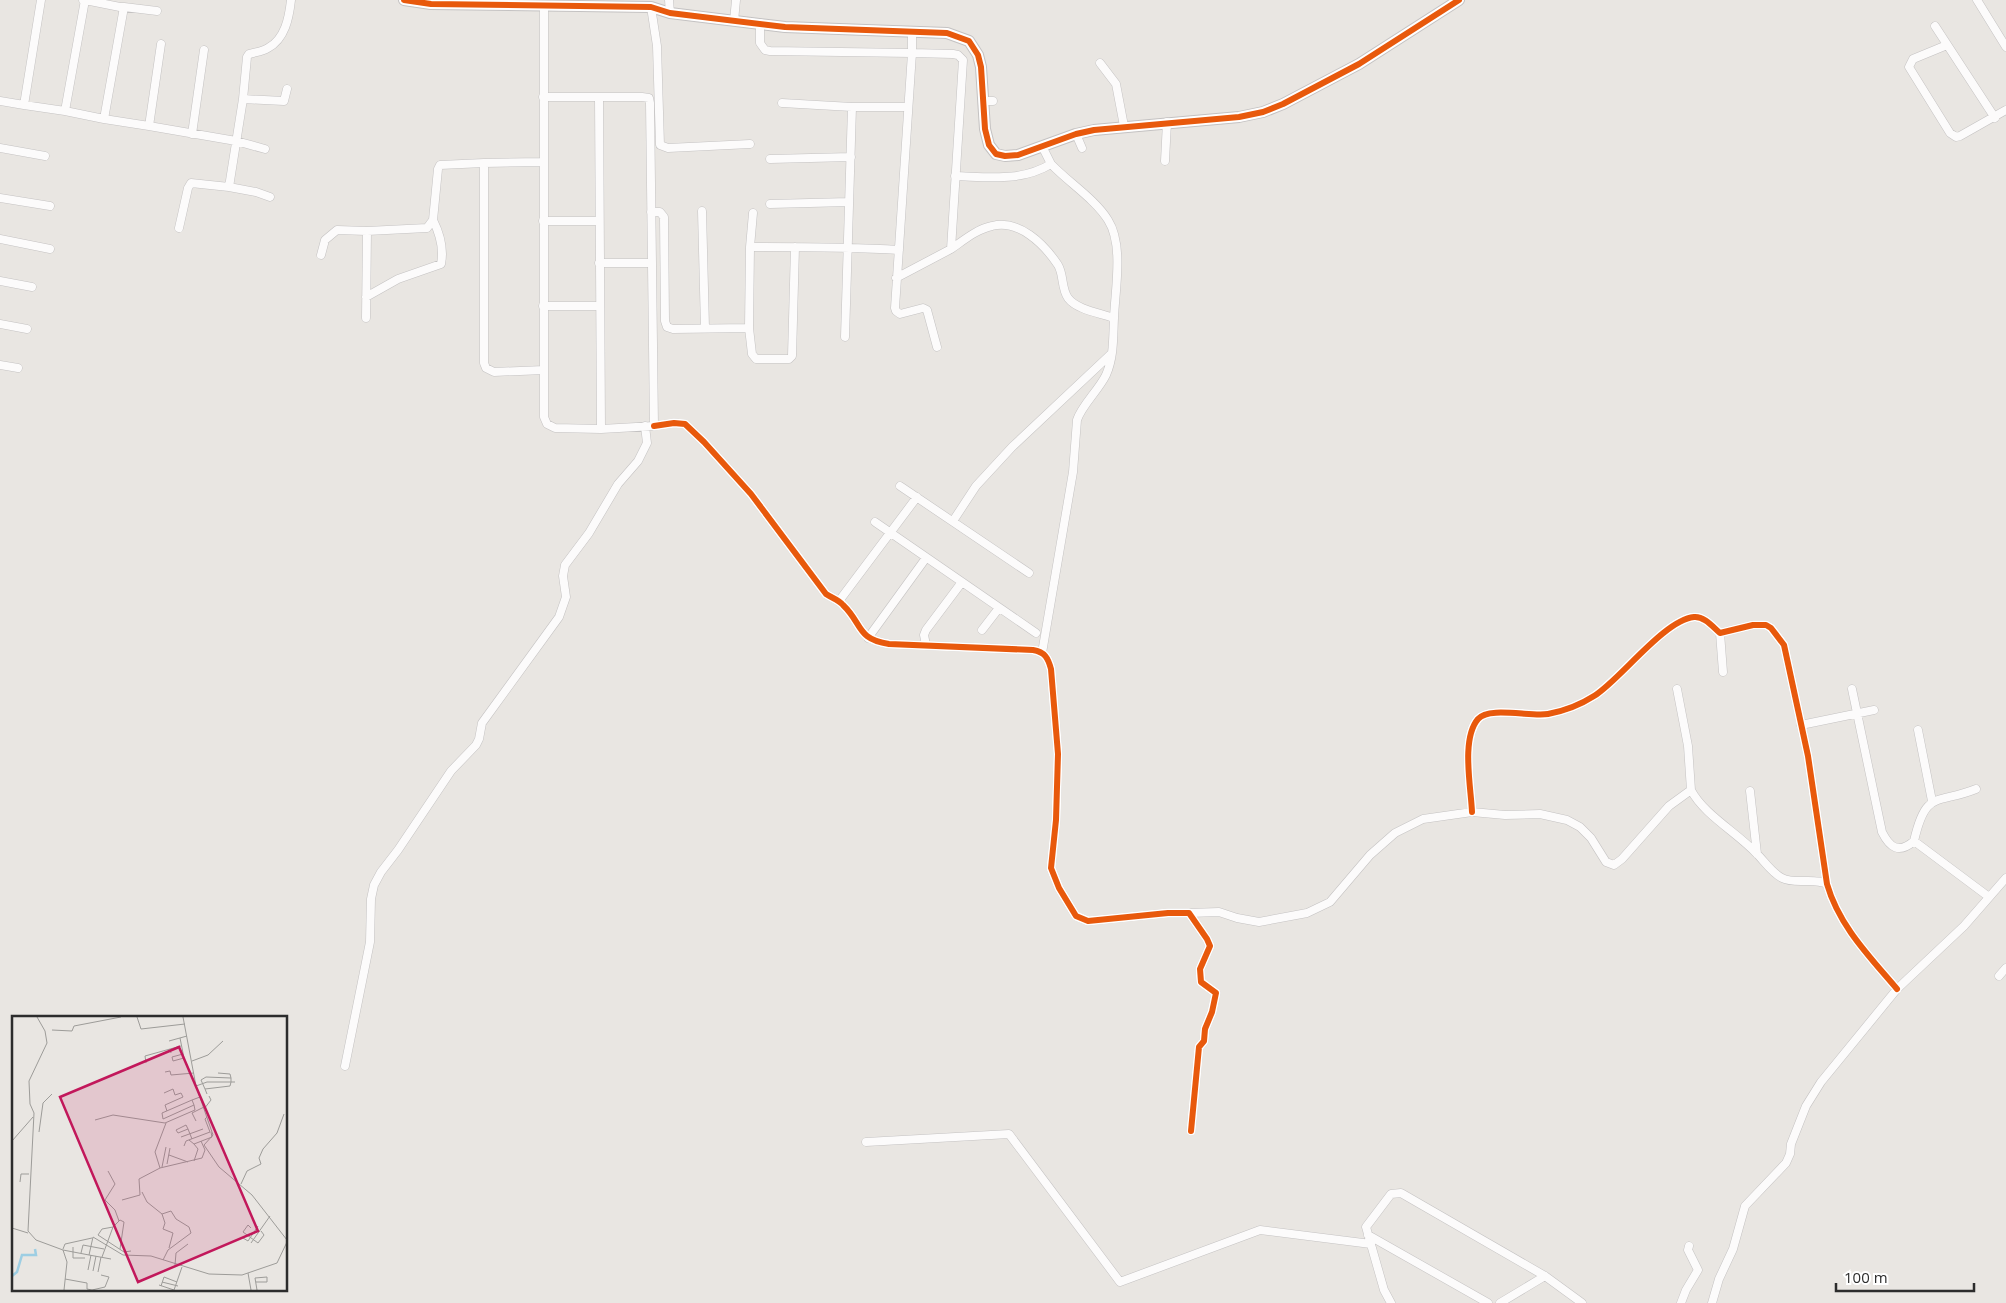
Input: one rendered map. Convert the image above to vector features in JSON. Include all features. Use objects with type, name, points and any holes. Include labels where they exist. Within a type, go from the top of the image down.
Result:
[{"type":"street","points":[[24,105],[41,0]]},
{"type":"street","points":[[65,111],[84,0],[124,8],[157,11]]},
{"type":"street","points":[[229,187],[243,99],[247,57],[248,54],[268,48],[277,41],[284,31],[290,12],[291,0]]},
{"type":"street","points":[[404,0],[651,7],[670,13],[760,24],[820,29],[947,33],[969,41],[978,55],[988,101],[985,129],[992,152],[1005,156],[1018,155],[1076,134],[1124,126],[1239,117],[1263,112],[1283,104],[1359,64],[1459,0]]},
{"type":"street","points":[[669,0],[670,13]]},
{"type":"street","points":[[734,21],[736,0]]},
{"type":"street","points":[[1977,0],[2006,46]]},
{"type":"street","points":[[544,5],[543,306],[544,417],[547,424],[555,428],[601,429],[674,423],[685,424],[751,494],[826,594],[848,610],[868,638],[890,644],[1033,650],[1046,656],[1051,669],[1058,754],[1056,820],[1051,868],[1059,888],[1076,916],[1088,921],[1168,913],[1219,912],[1258,922],[1307,913],[1330,902],[1370,855],[1395,833],[1423,819],[1472,812],[1505,815],[1540,814],[1567,820],[1580,827],[1591,838],[1601,856],[1612,865],[1622,859],[1668,806],[1691,790]]},
{"type":"street","points":[[651,7],[658,46],[660,145],[668,148],[750,144]]},
{"type":"street","points":[[104,119],[124,8]]},
{"type":"street","points":[[760,24],[760,43],[765,50],[770,52],[953,54],[958,55],[963,60],[952,248]]},
{"type":"street","points":[[1935,26],[1995,118]]},
{"type":"street","points":[[912,31],[896,278],[896,311],[900,314],[923,308],[927,310],[938,347]]},
{"type":"street","points":[[149,126],[162,44]]},
{"type":"street","points":[[1948,45],[1914,59],[1909,67],[1950,134],[1960,136],[1995,118],[2006,110]]},
{"type":"street","points":[[192,134],[204,50]]},
{"type":"street","points":[[1100,63],[1116,84],[1124,126]]},
{"type":"street","points":[[243,99],[284,101],[287,89]]},
{"type":"street","points":[[345,1066],[370,942],[371,899],[374,884],[451,771],[476,745],[480,739],[480,726],[484,719],[559,617],[566,597],[563,576],[565,564],[590,533],[618,484],[638,461],[647,443],[650,426],[652,263],[650,100],[642,97],[543,97]]},
{"type":"street","points":[[599,97],[601,429]]},
{"type":"street","points":[[0,101],[236,141],[265,149]]},
{"type":"street","points":[[782,103],[852,107],[907,106]]},
{"type":"street","points":[[845,337],[852,157],[852,107]]},
{"type":"street","points":[[1165,161],[1167,122]]},
{"type":"street","points":[[1076,134],[1082,148]]},
{"type":"street","points":[[1042,146],[1051,164],[1100,211],[1113,230],[1117,278],[1112,354],[1106,375],[1079,414],[1077,420],[1073,472],[1042,653]]},
{"type":"street","points":[[0,148],[45,156]]},
{"type":"street","points":[[770,159],[852,157]]},
{"type":"street","points":[[321,255],[325,240],[337,230],[367,231],[427,228],[433,220],[440,165],[543,162]]},
{"type":"street","points":[[484,163],[484,364],[486,368],[494,372],[544,370]]},
{"type":"street","points":[[956,176],[1005,178],[1027,175],[1051,164]]},
{"type":"street","points":[[179,228],[188,188],[191,183],[229,187],[270,197]]},
{"type":"street","points":[[0,198],[50,206]]},
{"type":"street","points":[[770,204],[849,202]]},
{"type":"street","points":[[702,211],[705,328]]},
{"type":"street","points":[[651,212],[660,212],[664,217],[665,321],[667,327],[673,329],[749,328]]},
{"type":"street","points":[[753,213],[750,247],[749,328],[752,354],[756,359],[791,358],[793,352],[794,247]]},
{"type":"street","points":[[366,297],[398,279],[441,264],[442,254],[439,231],[433,220]]},
{"type":"street","points":[[543,221],[599,221]]},
{"type":"street","points":[[896,278],[952,248],[978,231],[993,225],[1016,227],[1027,232],[1043,247],[1058,266],[1068,298],[1074,303],[1114,318]]},
{"type":"street","points":[[366,318],[367,231]]},
{"type":"street","points":[[0,239],[50,248]]},
{"type":"street","points":[[750,247],[848,247],[899,250]]},
{"type":"street","points":[[599,263],[652,263]]},
{"type":"street","points":[[0,281],[32,287]]},
{"type":"street","points":[[543,306],[599,306]]},
{"type":"street","points":[[0,324],[27,328]]},
{"type":"street","points":[[953,521],[976,486],[1012,446],[1112,354]]},
{"type":"street","points":[[0,366],[18,368]]},
{"type":"street","points":[[900,486],[1029,573]]},
{"type":"street","points":[[838,601],[917,497]]},
{"type":"street","points":[[875,522],[1036,634]]},
{"type":"street","points":[[868,638],[926,558]]},
{"type":"street","points":[[926,645],[924,635],[926,630],[962,582]]},
{"type":"street","points":[[982,630],[999,608]]},
{"type":"street","points":[[1472,812],[1468,741],[1472,728],[1479,718],[1488,713],[1545,714],[1563,711],[1578,704],[1595,695],[1663,634],[1681,622],[1695,617],[1704,620],[1720,633],[1723,672]]},
{"type":"street","points":[[1720,633],[1753,625],[1766,625],[1771,628],[1784,645],[1808,756],[1827,884],[1832,901],[1848,930],[1898,989]]},
{"type":"street","points":[[1677,689],[1688,746],[1691,790],[1700,803],[1783,879],[1801,882],[1818,881],[1827,884]]},
{"type":"street","points":[[1852,689],[1882,832],[1892,845],[1898,848],[1905,848],[1914,841],[1922,816],[1932,801],[1976,789]]},
{"type":"street","points":[[1801,724],[1874,710]]},
{"type":"street","points":[[1918,730],[1932,801]]},
{"type":"street","points":[[1750,791],[1757,854]]},
{"type":"street","points":[[1914,841],[1989,898]]},
{"type":"street","points":[[1712,1303],[1719,1279],[1734,1249],[1746,1206],[1786,1163],[1790,1154],[1791,1144],[1806,1106],[1821,1082],[1898,989],[1964,926],[2006,878]]},
{"type":"street","points":[[1189,913],[1207,938],[1210,946],[1200,969],[1201,982],[1216,994],[1212,1012],[1204,1029],[1204,1042],[1199,1048],[1191,1130]]},
{"type":"street","points":[[1999,976],[2006,968]]},
{"type":"street","points":[[866,1142],[1008,1134],[1120,1282],[1260,1230],[1371,1244]]},
{"type":"street","points":[[1391,1303],[1384,1290],[1366,1227],[1391,1194],[1401,1194],[1545,1276],[1582,1303]]},
{"type":"street","points":[[1368,1234],[1488,1303]]},
{"type":"street","points":[[1681,1303],[1686,1290],[1698,1270],[1688,1250],[1689,1246]]},
{"type":"street","points":[[1500,1303],[1545,1276]]},
{"type":"cycle path","points":[[404,0],[431,4],[651,7],[670,13],[785,27],[947,33],[969,41],[978,55],[981,67],[985,129],[989,145],[996,154],[1005,156],[1018,155],[1076,134],[1094,130],[1239,117],[1263,112],[1283,104],[1359,64],[1459,0]]},
{"type":"cycle path","points":[[654,426],[674,423],[685,424],[704,442],[751,494],[826,594],[841,603],[861,630],[871,638],[878,642],[889,644],[1033,650],[1045,656],[1051,669],[1058,754],[1056,820],[1051,868],[1059,888],[1076,916],[1088,921],[1168,913],[1189,913],[1210,946],[1200,969],[1201,982],[1216,993],[1212,1012],[1205,1029],[1204,1041],[1199,1047],[1191,1131]]},
{"type":"cycle path","points":[[1472,812],[1468,751],[1473,728],[1478,719],[1483,715],[1500,712],[1548,714],[1583,702],[1605,688],[1669,628],[1694,617],[1708,622],[1720,633],[1753,625],[1766,625],[1771,628],[1784,645],[1808,756],[1827,884],[1832,899],[1839,914],[1856,940],[1897,989]]}]
